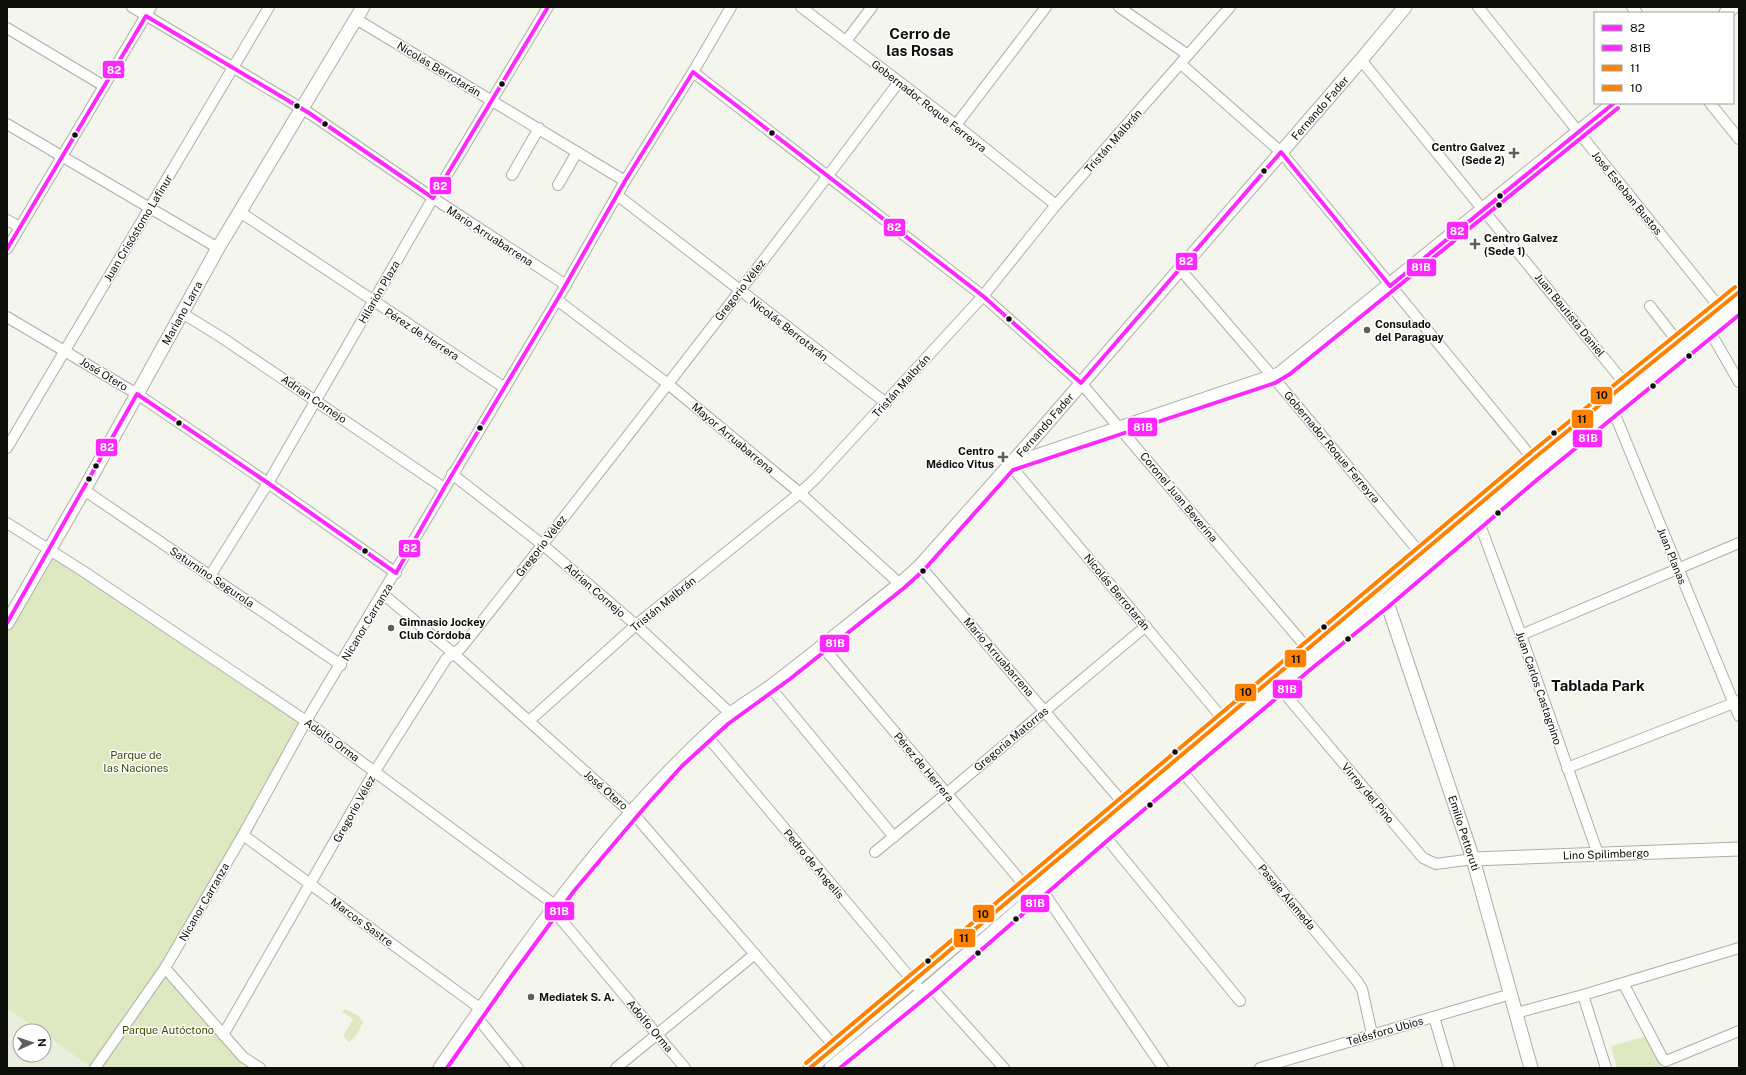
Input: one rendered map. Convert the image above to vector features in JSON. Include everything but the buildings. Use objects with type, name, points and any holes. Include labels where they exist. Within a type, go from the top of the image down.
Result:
[{"type":"main road","name":"Mariano Larra","points":[[7,623],[84,490],[218,248],[363,7]]},
{"type":"main road","name":"Fernando Fader","points":[[440,1068],[571,885],[631,812],[706,736],[731,714],[770,687],[900,584],[920,566],[1010,465],[1361,60],[1405,7]]},
{"type":"main road","points":[[1010,465],[1273,377],[1287,369],[1613,104]]},
{"type":"main road","points":[[810,1068],[1533,458],[1615,394],[1739,292]]},
{"type":"main road","points":[[831,1068],[926,990],[1104,835],[1307,664],[1384,602],[1534,474],[1739,307]]},
{"type":"main road","points":[[1370,596],[1384,602]]},
{"type":"main road","name":"Emilio Pettoruti","points":[[1384,602],[1390,611],[1473,859],[1531,1068]]},
{"type":"main road","name":"Lino Spilimbergo","points":[[1473,859],[1739,849]]},
{"type":"street","name":"Mario Arruabarrena","points":[[132,7],[148,11],[233,68],[301,108],[433,198],[566,285]]},
{"type":"street","name":"Juan Crisóstomo Lafinur","points":[[7,448],[269,7]]},
{"type":"street","name":"Hilarión Plaza","points":[[210,576],[268,483],[433,198],[548,7]]},
{"type":"street","name":"Nicanor Carranza","points":[[95,1068],[165,968],[244,835],[306,721],[384,594],[452,474],[566,285],[625,181],[694,72],[731,7]]},
{"type":"street","name":"Gobernador Roque Ferreyra","points":[[801,7],[898,83],[956,125],[1056,206]]},
{"type":"street","points":[[846,41],[872,7]]},
{"type":"street","points":[[956,125],[1046,7]]},
{"type":"street","points":[[1119,7],[1188,55]]},
{"type":"street","name":"Tristán Malbrán","points":[[529,721],[636,625],[800,493],[886,403],[983,296],[1056,206],[1230,7]]},
{"type":"street","name":"José Esteban Bustos","points":[[1478,7],[1720,308]]},
{"type":"street","points":[[7,249],[148,11]]},
{"type":"street","name":"Nicolás Berrotarán","points":[[356,19],[625,181]]},
{"type":"street","points":[[7,28],[104,86]]},
{"type":"street","name":"Juan Bautista Daniel","points":[[1361,60],[1626,384]]},
{"type":"street","points":[[1181,64],[1281,152],[1533,458]]},
{"type":"street","name":"Coronel Juan Beverina","points":[[694,72],[983,296],[1081,383],[1308,648]]},
{"type":"street","name":"Gregorio Vélez","points":[[223,1034],[375,772],[446,659],[461,648],[543,544],[828,177],[898,83]]},
{"type":"street","points":[[1711,104],[1739,139]]},
{"type":"street","points":[[7,124],[218,248]]},
{"type":"street","points":[[512,175],[539,128]]},
{"type":"street","points":[[558,185],[577,152]]},
{"type":"street","name":"Nicolás Berrotarán","points":[[617,195],[886,403]]},
{"type":"street","name":"Pérez de Herrera","points":[[240,212],[505,388]]},
{"type":"street","points":[[7,220],[20,227]]},
{"type":"street","name":"Gobernador Roque Ferreyra","points":[[1180,269],[1273,377],[1421,554]]},
{"type":"street","name":"Mayor Arruabarrena","points":[[557,300],[668,384],[800,493],[900,584]]},
{"type":"street","points":[[1650,306],[1678,342]]},
{"type":"street","points":[[1720,308],[1719,318],[1712,328],[1716,342],[1739,382]]},
{"type":"street","name":"Adrian Cornejo","points":[[182,313],[316,400],[444,488]]},
{"type":"street","name":"José Otero","points":[[7,317],[137,394],[268,483],[396,573]]},
{"type":"street","name":"Juan Planas","points":[[1615,394],[1613,410],[1677,569],[1736,702],[1739,716]]},
{"type":"street","name":"Nicolás Berrotarán","points":[[1010,465],[1223,719]]},
{"type":"street","name":"Adrian Cornejo","points":[[452,474],[543,544],[636,625],[731,714]]},
{"type":"street","name":"Saturnino Segurola","points":[[84,490],[341,665]]},
{"type":"street","name":"Juan Carlos Castagnino","points":[[1479,522],[1598,854]]},
{"type":"street","name":"Adolfo Orma","points":[[7,523],[90,575],[306,721],[551,902],[559,917],[685,1068]]},
{"type":"street","points":[[1520,635],[1739,544]]},
{"type":"street","name":"Mario Arruabarrena","points":[[920,566],[1124,804]]},
{"type":"street","name":"José Otero","points":[[384,594],[453,653],[631,812],[835,1047]]},
{"type":"street","name":"Gregoria Matorras","points":[[875,852],[1146,626]]},
{"type":"street","name":"Pérez de Herrera","points":[[822,646],[1026,887]]},
{"type":"street","points":[[1307,664],[1308,648]]},
{"type":"street","points":[[770,687],[894,837]]},
{"type":"street","name":"Virrey del Pino","points":[[1280,688],[1423,858],[1436,864],[1473,859]]},
{"type":"street","points":[[1567,768],[1736,702]]},
{"type":"street","name":"Pedro de Angelis","points":[[706,736],[913,982],[926,990],[1004,1068]]},
{"type":"street","name":"Pasaje Alameda","points":[[1181,770],[1357,981],[1362,989],[1372,1034]]},
{"type":"street","name":"Marcos Sastre","points":[[244,835],[479,1012],[518,1068]]},
{"type":"street","points":[[1104,835],[1240,1002]]},
{"type":"street","points":[[1042,890],[1163,1068]]},
{"type":"street","points":[[1516,1013],[1738,951]]},
{"type":"street","points":[[616,1068],[755,954]]},
{"type":"street","points":[[165,968],[243,1057],[260,1068]]},
{"type":"street","points":[[1623,983],[1663,1059],[1666,1061],[1739,1032]]},
{"type":"street","name":"Telésforo Ubios","points":[[1260,1068],[1511,994]]},
{"type":"street","points":[[1583,995],[1606,1068]]},
{"type":"street","points":[[1434,1017],[1449,1068]]},
{"type":"shaded area","points":[[7,1008],[29,1023],[12,1023],[12,1063],[52,1063],[52,1040],[92,1068],[7,1068]]},
{"type":"green space","name":"Parque de las Naciones","points":[[49,550],[306,721],[165,968],[258,1068],[92,1068],[52,1040],[52,1023],[29,1023],[7,1008],[7,623]]},
{"type":"green space","points":[[345,1009],[359,1016],[363,1023],[355,1037],[349,1042],[343,1036],[353,1019],[342,1012]]},
{"type":"green space","points":[[1647,1036],[1664,1068],[1617,1068],[1611,1046]]},
{"type":"transit line","name":"82","points":[[7,249],[146,16],[309,113],[433,198],[548,7]]},
{"type":"transit line","name":"82","points":[[7,623],[137,394],[268,483],[396,573],[444,488],[557,300],[625,181],[693,72],[983,296],[1081,383],[1281,152],[1390,286],[1613,104]]},
{"type":"transit line","name":"81B","points":[[447,1068],[574,891],[682,766],[728,724],[790,679],[904,588],[924,570],[1013,470],[1275,383],[1290,374],[1618,108]]},
{"type":"transit line","name":"10","points":[[806,1063],[1529,454],[1735,287]]},
{"type":"transit line","name":"11","points":[[810,1068],[1533,459],[1739,292]]},
{"type":"transit line","name":"81B","points":[[840,1068],[934,991],[1108,840],[1311,669],[1388,607],[1538,479],[1739,315]]},
{"type":"place","name":"Centro Galvez (Sede 2)","points":[[1514,153]]},
{"type":"place","name":"Centro Galvez (Sede 1)","points":[[1475,244]]},
{"type":"place","name":"Consulado del Paraguay","points":[[1367,330]]},
{"type":"place","name":"Centro Médico Vitus","points":[[1003,457]]},
{"type":"place","name":"Gimnasio Jockey Club Córdoba","points":[[391,628]]},
{"type":"place","name":"Mediatek S. A.","points":[[531,997]]},
{"type":"district","name":"Cerro de las Rosas","points":[[920,42]]},
{"type":"district","name":"Tablada Park","points":[[1598,686]]},
{"type":"park label","name":"Parque Autóctono","points":[[168,1030]]}]
